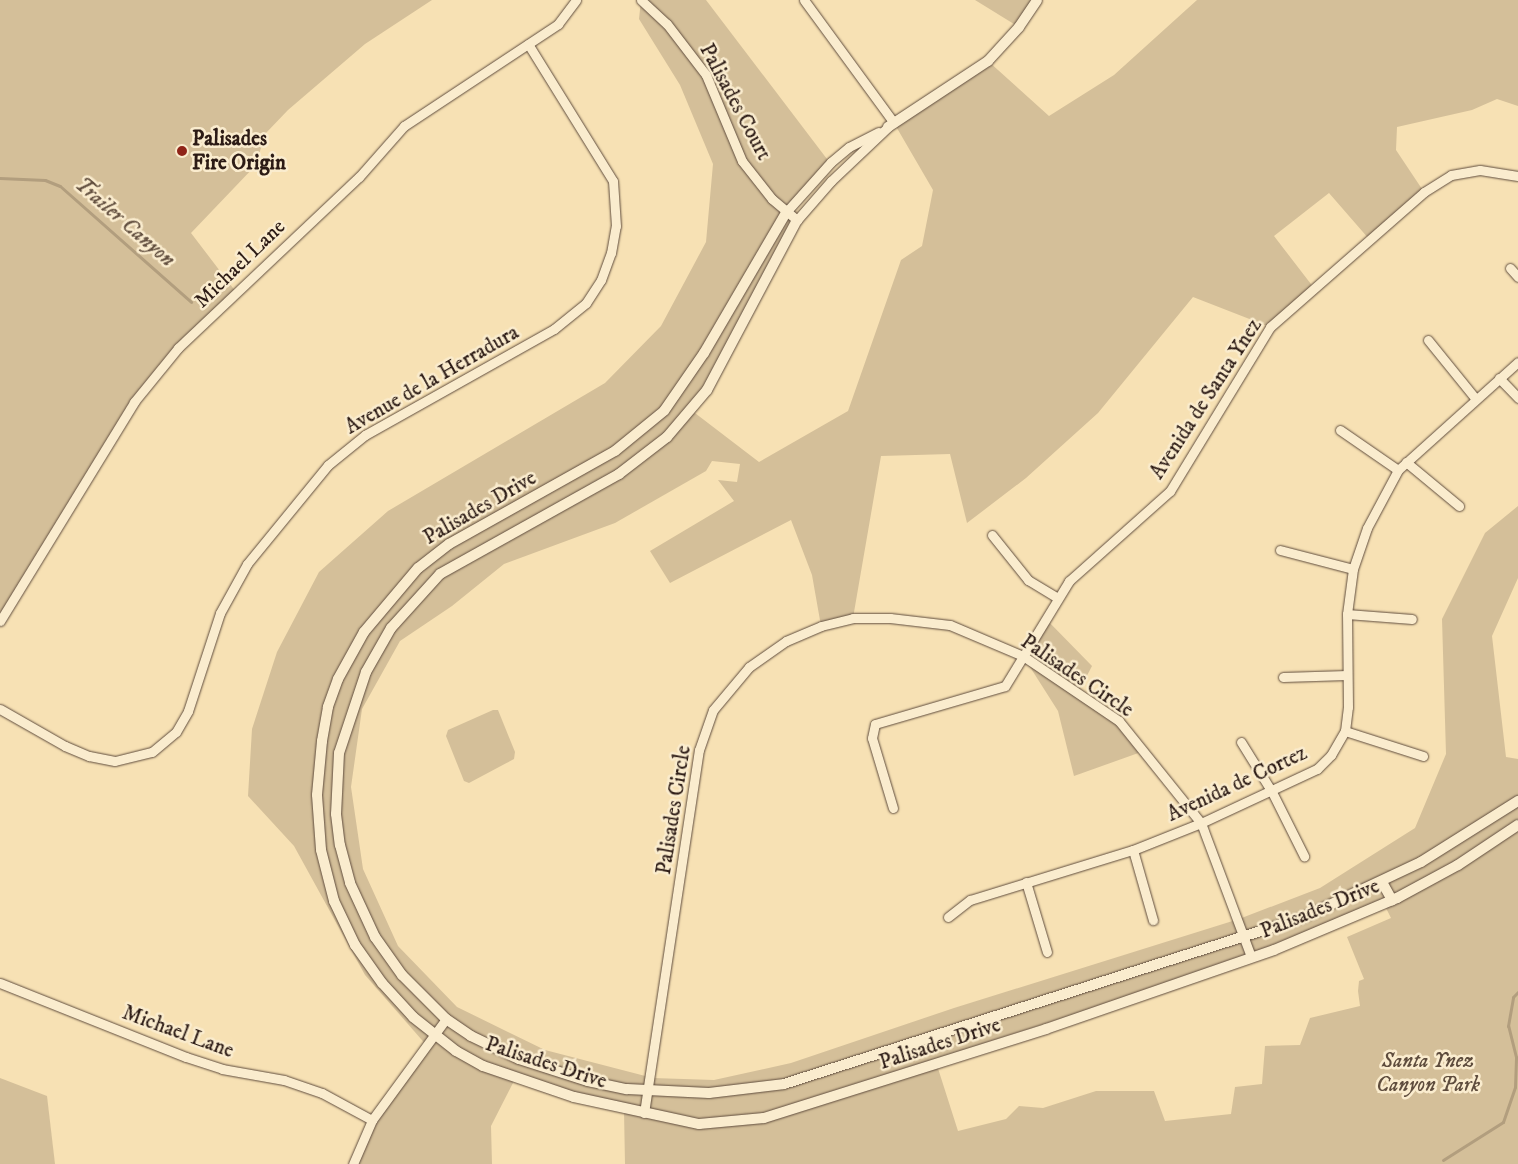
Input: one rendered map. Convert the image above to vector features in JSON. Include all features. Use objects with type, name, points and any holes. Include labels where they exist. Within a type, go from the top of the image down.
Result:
[{"type":"street","name":"Michael Lane","points":[[0,622],[134,402],[154,374],[358,177],[404,126],[558,24],[576,0]]},
{"type":"street","name":"Palisades Court","points":[[641,0],[690,51],[706,75],[742,160],[772,199],[797,220]]},
{"type":"street","points":[[804,0],[891,125]]},
{"type":"street","name":"Palisades Drive","points":[[1037,0],[1019,27],[988,61],[891,125],[849,147],[831,162],[787,211],[704,353],[664,411],[615,451],[449,544],[418,568],[364,632],[338,680],[328,707],[317,795],[320,841],[327,875],[344,923],[368,964],[397,1000],[435,1035],[483,1066],[574,1096],[699,1124],[764,1118],[1037,1032],[1251,957],[1392,900],[1458,865],[1518,825]]},
{"type":"street","name":"Avenue de la Herradura","points":[[0,709],[65,746],[89,756],[115,761],[152,752],[176,732],[188,712],[220,613],[247,564],[328,465],[365,436],[554,329],[586,303],[600,280],[611,253],[616,226],[613,181],[528,44]]},
{"type":"street","name":"Palisades Drive","points":[[891,125],[831,181],[797,220],[707,390],[667,437],[620,474],[440,574],[391,628],[366,672],[339,753],[336,814],[340,844],[350,883],[375,936],[402,975],[446,1019],[470,1036],[519,1059],[588,1081],[649,1090],[709,1093],[784,1084],[1304,917],[1382,882],[1473,831],[1518,801]]},
{"type":"street","name":"Avenida de Santa Ynez","points":[[893,808],[872,738],[876,724],[1005,686],[1070,581],[1170,491],[1270,327],[1424,192],[1451,175],[1480,170],[1518,176]]},
{"type":"street","points":[[1510,268],[1518,277]]},
{"type":"street","points":[[1428,340],[1475,398]]},
{"type":"street","name":"Avenida de Cortez","points":[[948,916],[970,900],[1133,850],[1201,823],[1272,792],[1317,769],[1331,755],[1345,731],[1348,707],[1347,614],[1353,569],[1367,528],[1398,470],[1475,398],[1518,362]]},
{"type":"street","points":[[1499,378],[1518,398]]},
{"type":"street","points":[[1340,430],[1398,470]]},
{"type":"street","points":[[1406,462],[1459,506]]},
{"type":"street","points":[[992,535],[1028,580],[1058,598]]},
{"type":"street","points":[[1280,550],[1353,569]]},
{"type":"street","points":[[1347,614],[1412,619]]},
{"type":"street","name":"Palisades Circle","points":[[644,1113],[699,750],[713,710],[750,667],[786,641],[821,626],[852,618],[890,618],[950,625],[1023,656],[1119,720],[1201,823],[1245,936],[1251,957]]},
{"type":"street","points":[[1283,677],[1347,675]]},
{"type":"street","points":[[1345,731],[1423,756]]},
{"type":"street","points":[[1241,742],[1272,792],[1304,856]]},
{"type":"street","points":[[1133,850],[1153,920]]},
{"type":"street","points":[[1026,882],[1047,952]]},
{"type":"street","points":[[1382,882],[1392,900]]},
{"type":"street","name":"Michael Lane","points":[[0,983],[186,1057],[222,1069],[284,1080],[322,1093],[372,1120]]},
{"type":"street","points":[[352,1164],[372,1120],[398,1080],[446,1019]]},
{"type":"green space","points":[[0,0],[432,0],[365,44],[288,110],[266,133],[255,166],[191,233],[236,292],[154,374],[0,621]]},
{"type":"green space","name":"Santa Ynez Canyon Park","points":[[641,0],[706,0],[830,163],[788,210],[797,220],[691,410],[759,462],[848,411],[901,260],[922,246],[933,190],[894,123],[988,61],[1049,116],[1114,75],[1197,0],[1518,0],[1518,106],[1497,99],[1472,110],[1397,127],[1396,150],[1424,192],[1369,239],[1329,193],[1274,236],[1314,288],[1270,327],[1193,297],[1098,413],[1026,478],[967,523],[950,454],[881,456],[853,618],[821,626],[812,575],[791,520],[670,583],[650,551],[734,501],[718,480],[737,482],[740,464],[712,461],[706,471],[615,523],[504,564],[452,606],[400,641],[362,709],[351,787],[363,869],[398,946],[457,1007],[545,1050],[653,1078],[714,1080],[791,1063],[954,1008],[1239,919],[1320,888],[1415,828],[1446,754],[1442,619],[1485,533],[1518,506],[1518,578],[1492,636],[1506,757],[1518,759],[1518,1164],[625,1164],[624,1111],[515,1079],[491,1126],[492,1164],[357,1164],[376,1121],[428,1047],[365,975],[294,846],[248,796],[252,729],[277,652],[319,572],[388,511],[605,383],[661,326],[706,242],[713,164],[680,85],[639,19]],"holes":[[[1384,904],[1391,918],[1347,937],[1364,979],[1359,981],[1360,1006],[1310,1018],[1300,1045],[1265,1046],[1262,1084],[1235,1087],[1231,1114],[1165,1121],[1154,1091],[1096,1091],[1043,1108],[1019,1106],[1006,1119],[958,1131],[935,1059],[1274,950]]]},
{"type":"green space","points":[[975,0],[1037,0],[1019,27]]},
{"type":"green space","points":[[1046,619],[1092,666],[1078,693],[1119,721],[1144,751],[1074,776],[1058,711],[1023,656]]},
{"type":"green space","points":[[493,710],[498,710],[515,752],[514,759],[469,783],[464,781],[446,736],[448,730]]},
{"type":"green space","points":[[0,1078],[47,1096],[55,1164],[0,1164]]},
{"type":"waterway","name":"Trailer Canyon","points":[[0,178],[45,180],[60,186],[191,302]]},
{"type":"waterway","points":[[1443,1160],[1503,1122],[1515,1087],[1516,1057],[1508,1026],[1513,997],[1518,992]]},
{"type":"place","name":"Palisades Fire Origin","points":[[182,151]]}]
